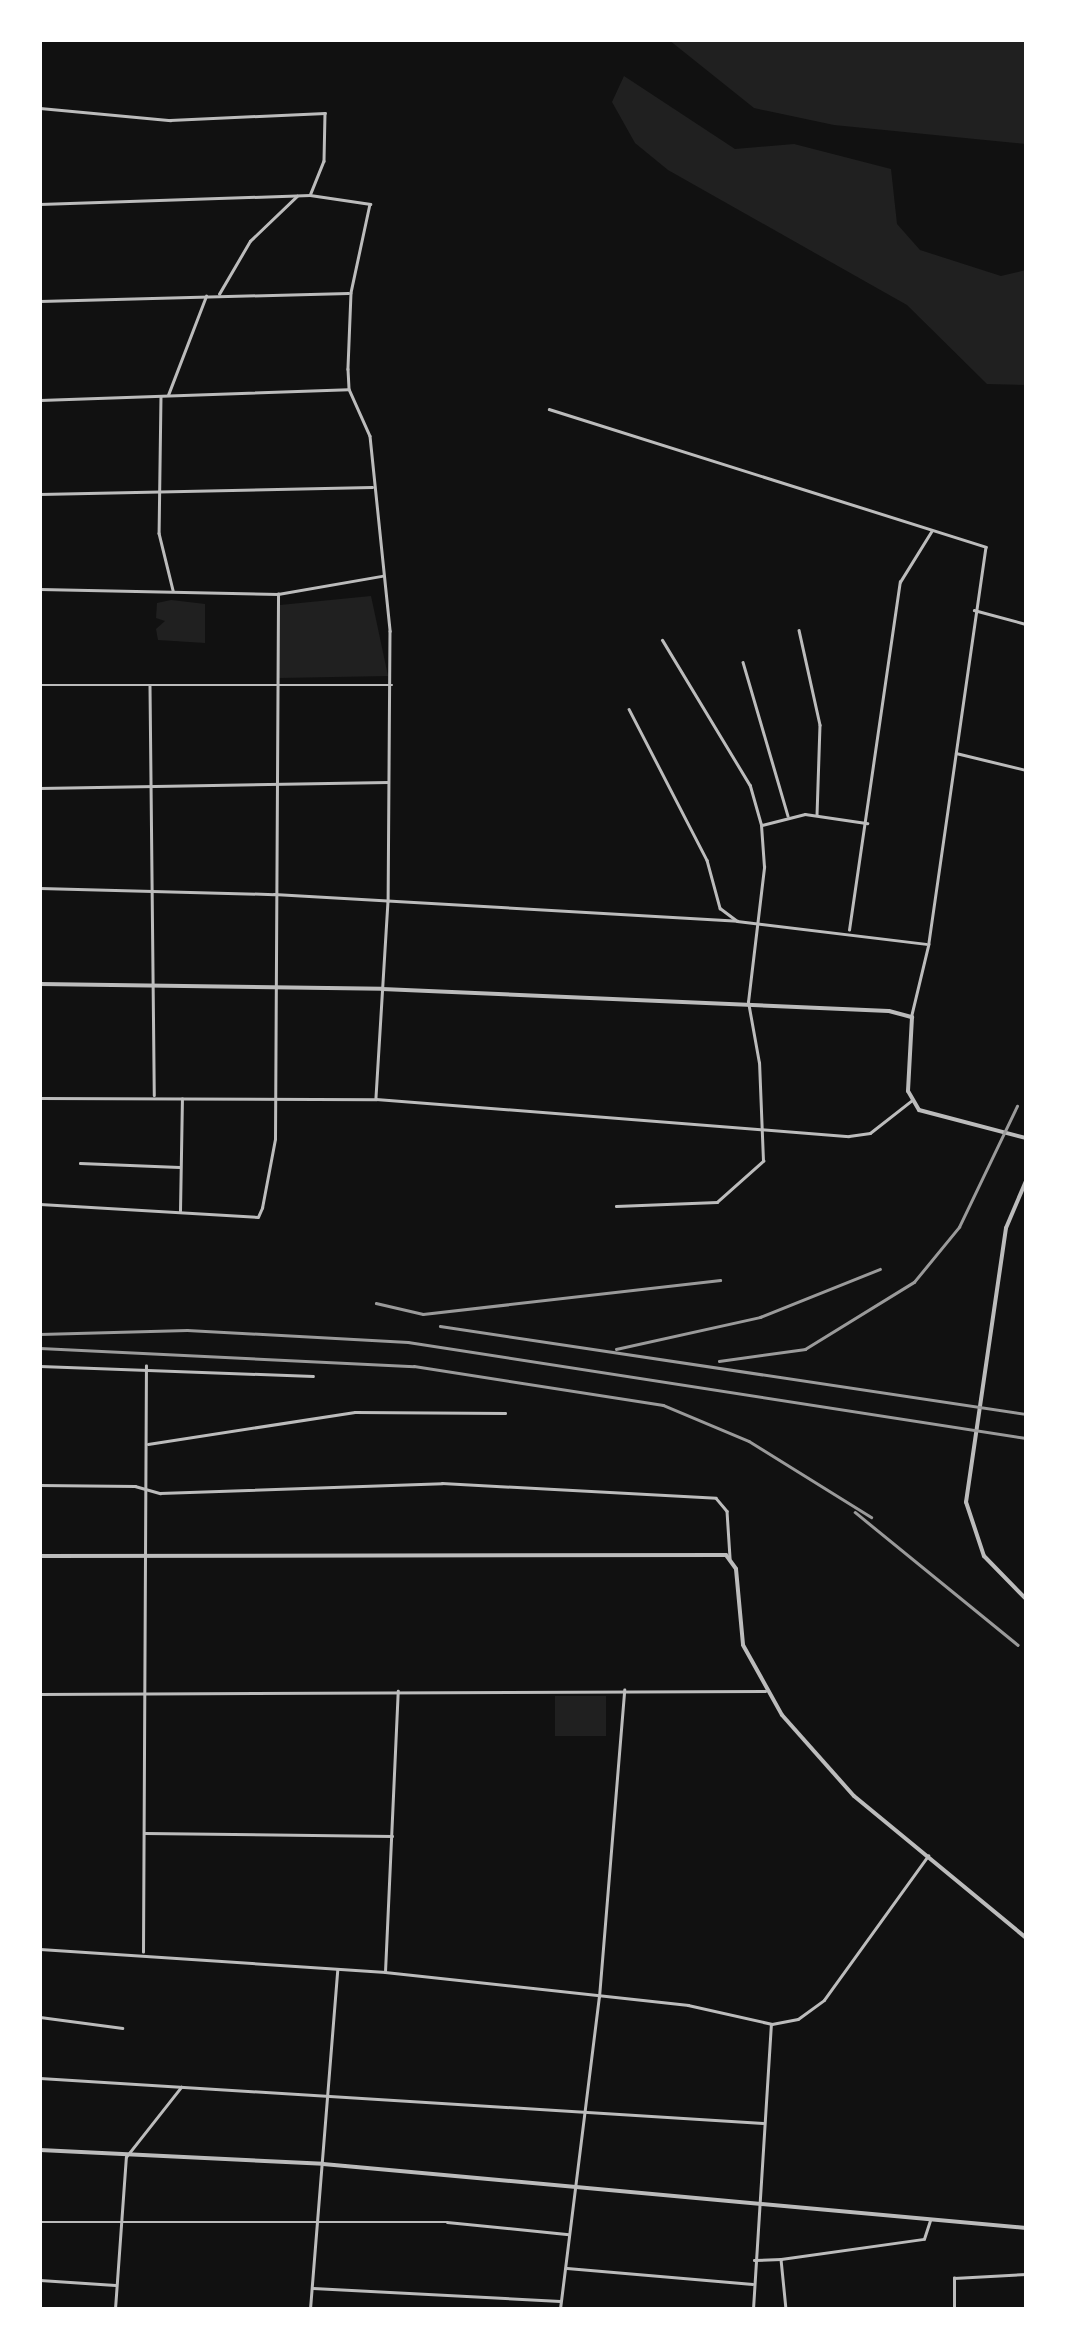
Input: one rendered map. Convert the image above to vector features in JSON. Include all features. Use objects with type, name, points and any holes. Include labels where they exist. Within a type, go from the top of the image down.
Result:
[{"type":"street","points":[[40,108],[170,120],[325,114],[324,161],[310,195]]},
{"type":"street","points":[[40,204],[310,195],[370,204],[352,293],[349,388],[370,436],[392,685],[388,901],[376,1099]]},
{"type":"street","points":[[218,296],[250,241],[297,196]]},
{"type":"street","points":[[40,301],[352,293]]},
{"type":"street","points":[[173,591],[157,492],[164,396],[206,296]]},
{"type":"street","points":[[40,400],[349,388]]},
{"type":"street","points":[[549,409],[986,547],[929,944],[912,1016],[912,1101]]},
{"type":"street","points":[[40,494],[374,487]]},
{"type":"street","points":[[849,932],[868,823],[900,582],[932,530]]},
{"type":"street","points":[[40,588],[278,594],[348,587],[384,575]]},
{"type":"street","points":[[40,1204],[258,1217],[270,1177],[274,1098],[278,594]]},
{"type":"street","points":[[974,610],[1026,624]]},
{"type":"street","points":[[800,630],[820,726],[817,814]]},
{"type":"street","points":[[616,1206],[717,1202],[761,1167],[763,1128],[748,1002],[764,867],[761,825],[750,786],[662,640]]},
{"type":"street","points":[[744,662],[788,816]]},
{"type":"street","points":[[40,685],[392,685]]},
{"type":"street","points":[[150,686],[148,892],[154,1098]]},
{"type":"street","points":[[629,709],[707,860],[720,908],[737,921]]},
{"type":"street","points":[[954,752],[1026,770]]},
{"type":"street","points":[[40,788],[391,782]]},
{"type":"street","points":[[761,825],[788,816],[817,814],[868,823]]},
{"type":"street","points":[[40,888],[274,894],[758,922],[929,944]]},
{"type":"street","points":[[40,984],[273,986],[748,1002],[912,1016]]},
{"type":"street","points":[[40,1098],[376,1099],[865,1135],[912,1101]]},
{"type":"street","points":[[180,1212],[182,1098]]},
{"type":"street","points":[[912,1101],[930,1115],[1026,1138]]},
{"type":"street","points":[[80,1163],[181,1167]]},
{"type":"street","points":[[1026,1181],[1006,1228],[979,1390],[970,1528],[984,1556],[1026,1599]]},
{"type":"street","points":[[40,1366],[146,1366],[313,1376]]},
{"type":"street","points":[[143,1954],[146,1366]]},
{"type":"street","points":[[147,1444],[356,1412],[505,1413]]},
{"type":"street","points":[[40,1485],[144,1488],[442,1482],[716,1498],[728,1511],[740,1636],[765,1690],[830,1772],[1026,1938]]},
{"type":"street","points":[[40,1556],[730,1558]]},
{"type":"street","points":[[560,2309],[599,1996],[624,1689]]},
{"type":"street","points":[[385,1972],[398,1690]]},
{"type":"street","points":[[40,1694],[765,1690]]},
{"type":"street","points":[[144,1833],[393,1836]]},
{"type":"street","points":[[40,1949],[385,1972],[720,2010],[772,2024],[798,2018],[824,2000],[928,1856]]},
{"type":"street","points":[[310,2309],[338,1968]]},
{"type":"street","points":[[40,2017],[122,2028]]},
{"type":"street","points":[[753,2309],[755,2208],[772,2024]]},
{"type":"street","points":[[40,2078],[763,2123]]},
{"type":"street","points":[[114,2309],[126,2157],[181,2086]]},
{"type":"street","points":[[40,2150],[323,2164],[755,2208],[1026,2228]]},
{"type":"street","points":[[754,2260],[924,2239],[930,2221]]},
{"type":"street","points":[[40,2222],[447,2222],[568,2234]]},
{"type":"street","points":[[781,2259],[786,2309]]},
{"type":"street","points":[[567,2268],[753,2284]]},
{"type":"street","points":[[954,2309],[954,2278],[1026,2274]]},
{"type":"street","points":[[40,2280],[116,2285]]},
{"type":"street","points":[[312,2288],[560,2301]]},
{"type":"shaded area","points":[[669,40],[1026,40],[1026,144],[834,125],[754,108]]},
{"type":"shaded area","points":[[624,76],[735,149],[794,144],[891,169],[897,224],[920,250],[1001,276],[1026,270],[1026,385],[987,384],[907,305],[668,170],[635,143],[612,102]]},
{"type":"shaded area","points":[[371,596],[388,676],[279,678],[280,605]]},
{"type":"shaded area","points":[[171,600],[205,604],[205,643],[158,640],[156,629],[165,621],[156,618],[157,603]]},
{"type":"shaded area","points":[[555,1696],[606,1696],[606,1736],[555,1736]]},
{"type":"railway","points":[[719,1361],[805,1349],[914,1282],[959,1227],[1017,1106]]},
{"type":"railway","points":[[616,1349],[760,1317],[880,1269]]},
{"type":"railway","points":[[376,1303],[423,1314],[720,1280]]},
{"type":"railway","points":[[440,1326],[1026,1414]]},
{"type":"railway","points":[[40,1334],[187,1330],[408,1342],[1026,1438]]},
{"type":"railway","points":[[40,1348],[414,1366],[663,1405],[749,1441],[871,1517]]},
{"type":"railway","points":[[855,1512],[1018,1645]]}]
